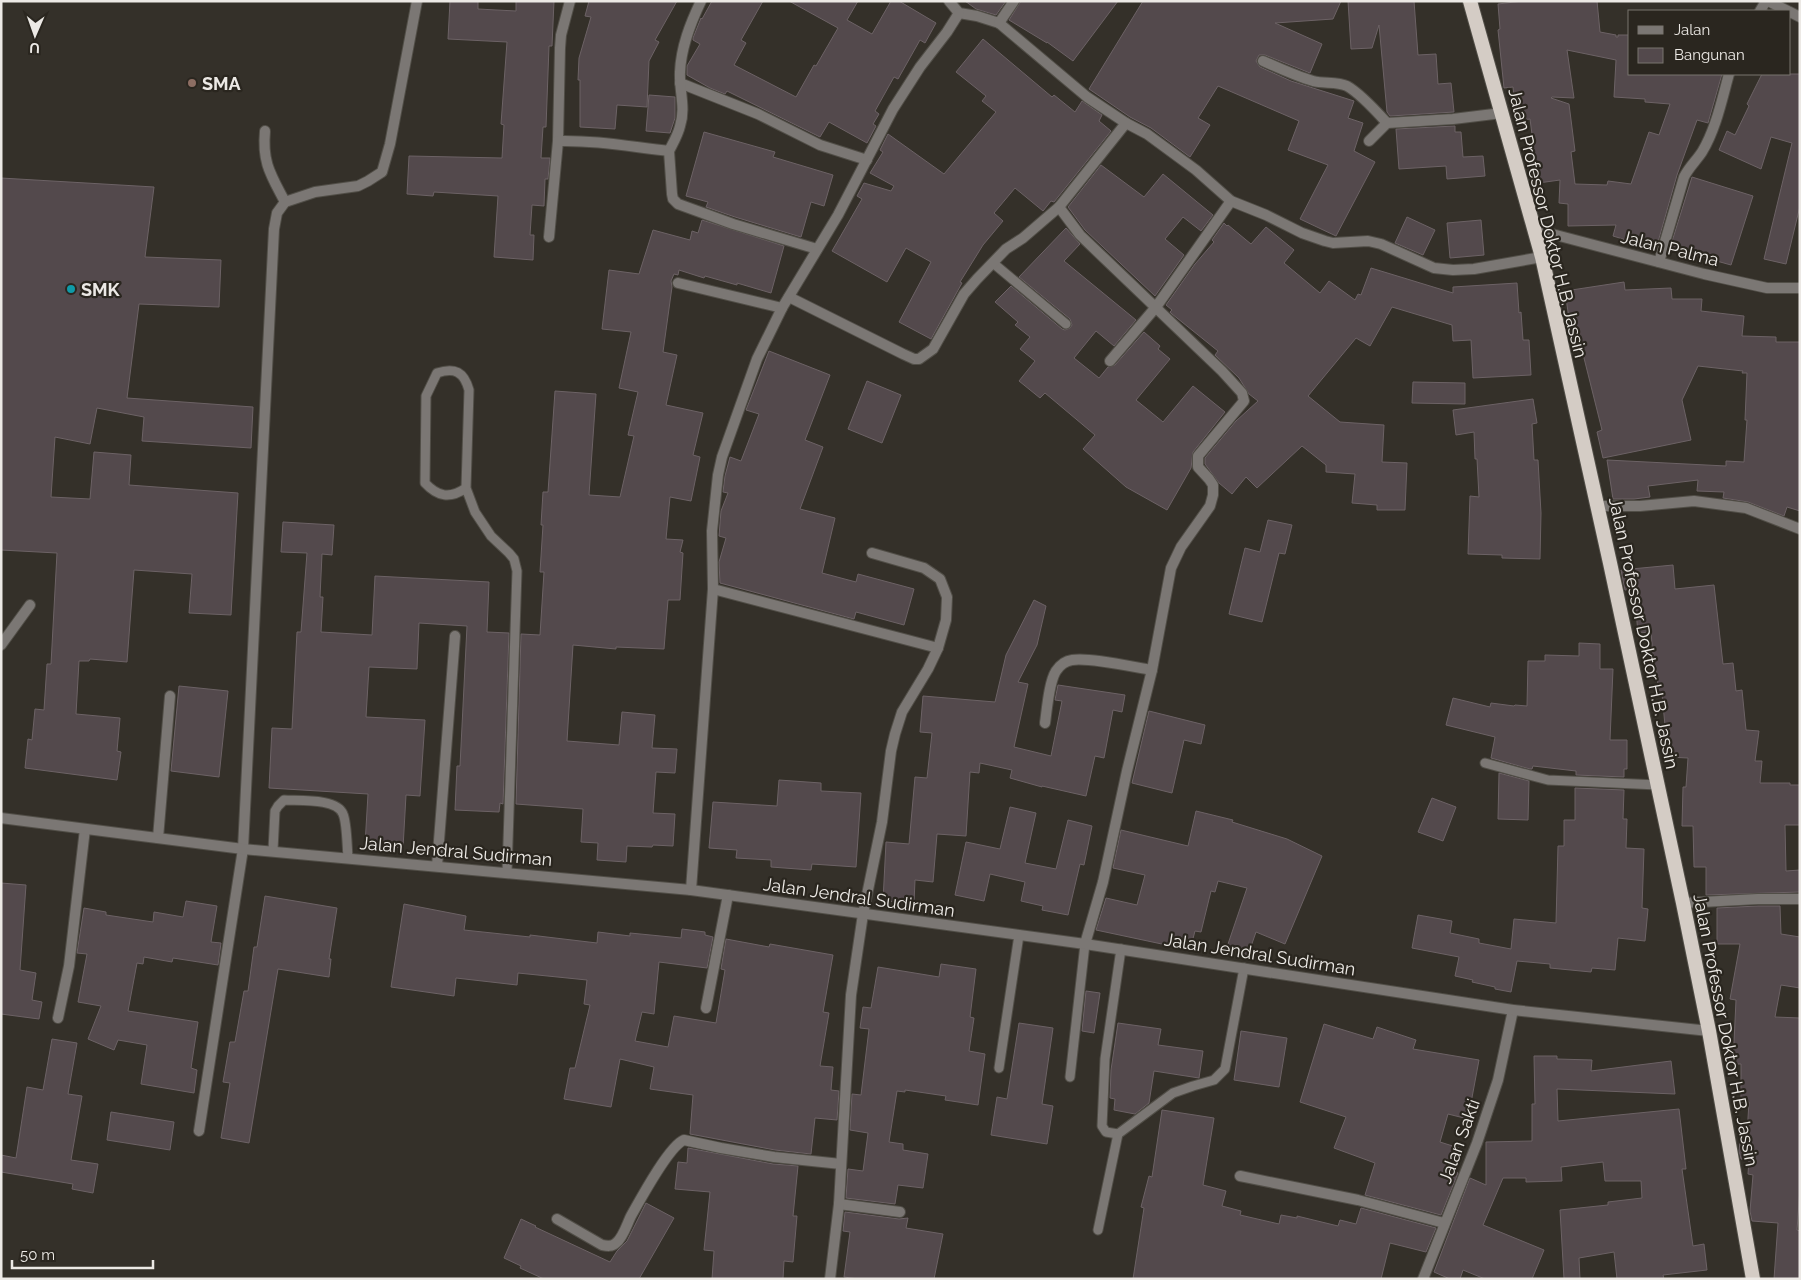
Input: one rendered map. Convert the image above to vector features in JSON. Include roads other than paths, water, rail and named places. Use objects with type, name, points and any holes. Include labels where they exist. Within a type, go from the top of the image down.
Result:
[{"type":"highway","name":"Jalan Professor Doktor H.B. Jassin","points":[[1470,1],[1542,258],[1597,506],[1683,902],[1709,1031],[1753,1279]]},
{"type":"street","points":[[199,1131],[243,849],[274,229],[277,213],[285,202],[315,192],[358,186],[368,182],[382,172],[390,144],[417,1]]},
{"type":"street","points":[[549,238],[558,141],[561,35],[570,1]]},
{"type":"street","points":[[701,1],[687,32],[681,57],[682,120],[668,151],[673,199],[678,204],[733,224],[817,249]]},
{"type":"street","points":[[949,1],[959,13],[999,23],[1087,97],[1126,123],[1147,134],[1180,158],[1231,201],[1253,209],[1302,233],[1325,242],[1368,241],[1381,244],[1434,268],[1453,270],[1474,269],[1542,258]]},
{"type":"street","points":[[999,23],[1014,1]]},
{"type":"street","points":[[1767,1],[1785,10]]},
{"type":"street","points":[[691,890],[713,589],[712,531],[718,475],[722,457],[757,359],[782,308],[838,215],[896,103],[959,13]]},
{"type":"street","points":[[1263,61],[1312,81],[1338,83],[1348,86],[1387,123]]},
{"type":"street","points":[[1659,262],[1684,177],[1689,167],[1702,151],[1713,125],[1729,75]]},
{"type":"street","points":[[680,83],[758,114],[820,145],[866,160]]},
{"type":"street","points":[[1369,141],[1387,123],[1453,119],[1502,113]]},
{"type":"street","points":[[789,298],[909,357],[919,359],[933,349],[964,294],[1006,249],[1023,238],[1059,207],[1126,123]]},
{"type":"street","points":[[265,131],[264,146],[267,166],[285,202]]},
{"type":"street","points":[[558,141],[603,142],[668,151]]},
{"type":"street","points":[[1110,361],[1156,306],[1231,201]]},
{"type":"street","points":[[1059,207],[1080,235],[1222,371],[1242,393],[1244,401],[1198,456],[1198,468],[1209,478],[1213,495],[1210,506],[1181,547],[1171,568],[1152,670],[1127,771],[1103,882],[1085,944]]},
{"type":"street","name":"Jalan Palma","points":[[1533,229],[1704,274],[1766,288],[1800,288]]},
{"type":"street","points":[[678,283],[782,308]]},
{"type":"street","points":[[1597,506],[1640,506],[1694,501],[1746,508],[1800,529]]},
{"type":"street","points":[[830,1279],[839,1204],[851,995],[863,914],[882,822],[891,751],[895,734],[909,699],[928,669],[938,648],[946,620],[947,597],[940,579],[924,568],[872,553]]},
{"type":"street","points":[[713,589],[938,648]]},
{"type":"street","points":[[1,645],[30,605]]},
{"type":"street","points":[[437,866],[454,636]]},
{"type":"street","points":[[1045,723],[1053,677],[1063,663],[1088,660],[1152,670]]},
{"type":"street","points":[[158,838],[170,696]]},
{"type":"street","name":"Jalan Jendral Sudirman","points":[[1,818],[243,849],[273,850],[691,890],[1121,949],[1513,1010],[1709,1031]]},
{"type":"street","points":[[58,1018],[69,966],[85,829]]},
{"type":"street","points":[[706,1008],[728,895]]},
{"type":"street","points":[[1683,902],[1800,899]]},
{"type":"street","name":"Jalan Sakti","points":[[1423,1279],[1474,1152],[1498,1080],[1513,1010]]},
{"type":"street","points":[[557,1219],[602,1245],[610,1246],[618,1243],[674,1146],[684,1140],[774,1157],[841,1164]]},
{"type":"street","points":[[1240,1176],[1358,1200],[1444,1223]]},
{"type":"street","points":[[839,1204],[900,1212]]},
{"type":"lane","points":[[993,263],[1066,324]]},
{"type":"lane","points":[[466,488],[457,494],[444,495],[433,492],[425,483],[426,396],[437,373],[447,369],[456,371],[467,381],[469,390],[466,488],[475,512],[491,536],[514,559],[517,571],[507,872]]},
{"type":"lane","points":[[1485,763],[1548,780],[1658,785]]},
{"type":"lane","points":[[273,850],[275,810],[284,800],[331,803],[344,814],[348,858]]},
{"type":"lane","points":[[999,1068],[1019,935]]},
{"type":"lane","points":[[1070,1076],[1085,944]]},
{"type":"lane","points":[[1118,1134],[1106,1132],[1102,1126],[1105,1059],[1121,949]]},
{"type":"lane","points":[[1098,1230],[1118,1134],[1173,1093],[1214,1080],[1226,1070],[1244,968]]},
{"type":"place","name":"SMA","points":[[192,83]]},
{"type":"place","name":"SMK","points":[[71,289]]}]
